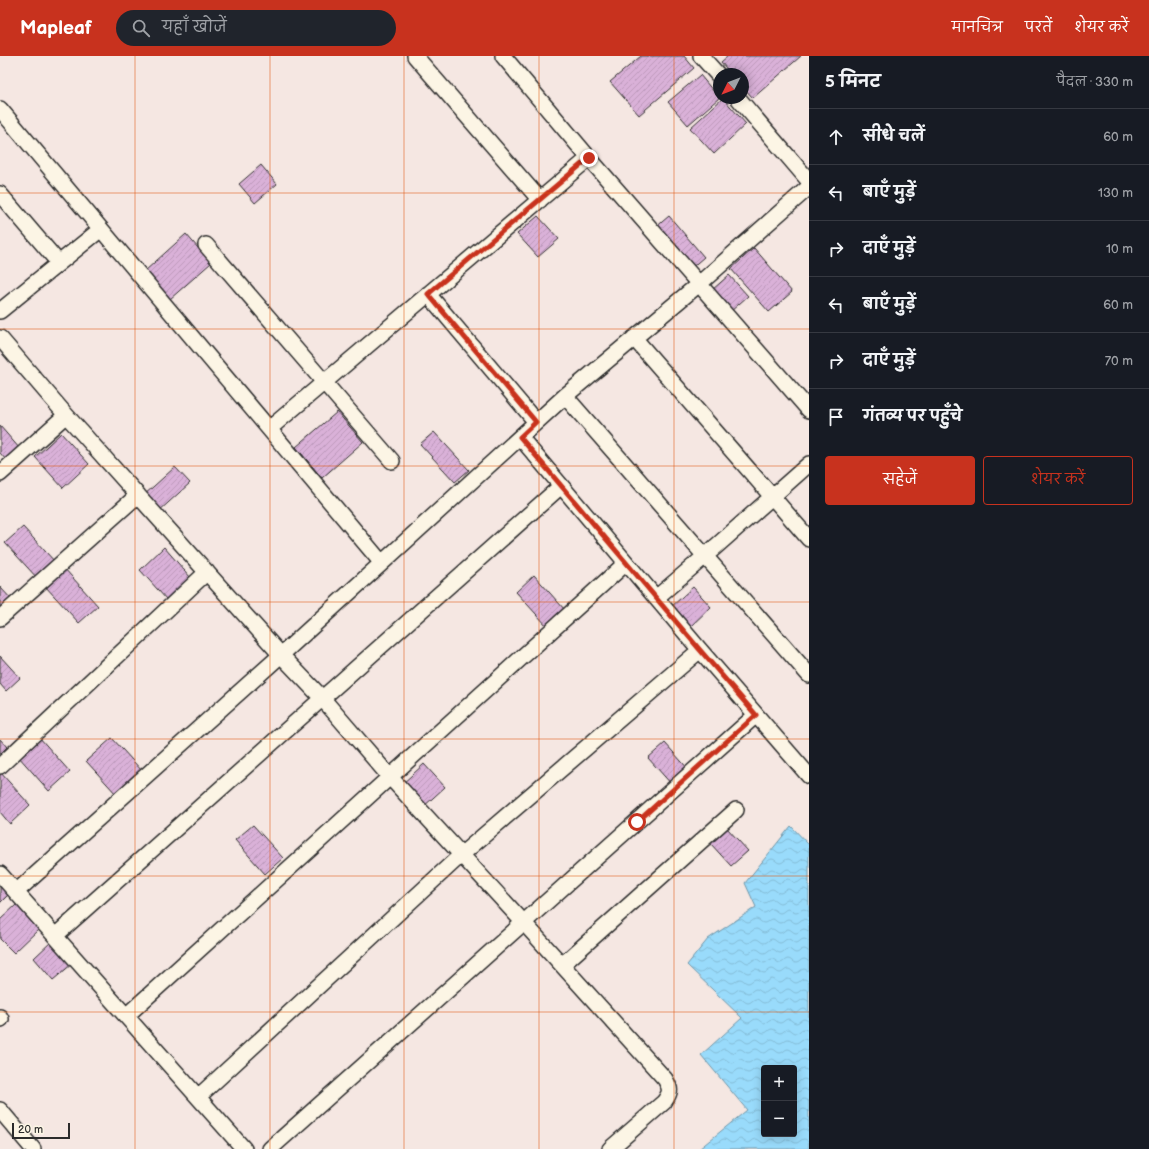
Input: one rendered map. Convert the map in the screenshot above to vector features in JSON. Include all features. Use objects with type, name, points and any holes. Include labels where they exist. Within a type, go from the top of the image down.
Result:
[{"type":"street","points":[[415,56],[540,200]]},
{"type":"street","points":[[503,56],[589,158],[809,410]]},
{"type":"street","points":[[701,56],[713,69]]},
{"type":"street","points":[[743,104],[809,181]]},
{"type":"street","points":[[0,108],[382,562]]},
{"type":"street","points":[[270,429],[589,158]]},
{"type":"street","points":[[16,892],[281,655],[565,396],[699,284],[809,187]]},
{"type":"street","points":[[0,194],[59,263]]},
{"type":"street","points":[[0,311],[101,229]]},
{"type":"street","points":[[206,245],[392,461]]},
{"type":"street","points":[[428,294],[536,422]]},
{"type":"street","points":[[0,338],[66,415],[281,655],[322,698],[390,777],[665,1079],[670,1086],[670,1094],[664,1102],[610,1149]]},
{"type":"street","points":[[634,338],[809,539]]},
{"type":"street","points":[[565,396],[704,557],[809,675]]},
{"type":"street","points":[[0,474],[66,415]]},
{"type":"street","points":[[520,437],[700,650],[809,776]]},
{"type":"street","points":[[656,598],[809,464]]},
{"type":"street","points":[[55,936],[561,486]]},
{"type":"street","points":[[0,618],[138,495]]},
{"type":"street","points":[[126,1016],[626,563]]},
{"type":"street","points":[[0,766],[207,572]]},
{"type":"street","points":[[198,1097],[462,855],[700,650]]},
{"type":"street","points":[[270,1149],[756,715]]},
{"type":"street","points":[[562,965],[736,810]]},
{"type":"street","points":[[0,874],[244,1149]]},
{"type":"street","points":[[0,1110],[33,1149]]},
{"type":"water","points":[[791,826],[809,845],[809,1149],[699,1149],[747,1110],[701,1055],[742,1018],[687,965],[708,939],[756,907],[745,883]]},
{"type":"building","points":[[641,56],[684,56],[694,68],[639,115],[610,82]]},
{"type":"building","points":[[728,56],[801,56],[753,98],[749,94],[749,68],[726,68],[721,62]]},
{"type":"building","points":[[700,75],[713,91],[713,103],[688,125],[668,102]]},
{"type":"building","points":[[716,104],[728,104],[746,124],[714,154],[690,128]]},
{"type":"building","points":[[261,165],[277,184],[255,203],[239,184]]},
{"type":"building","points":[[538,216],[559,239],[538,257],[517,234]]},
{"type":"building","points":[[669,216],[704,257],[690,269],[655,228]]},
{"type":"building","points":[[186,234],[211,263],[170,299],[145,271]]},
{"type":"building","points":[[754,248],[792,292],[769,312],[731,269]]},
{"type":"building","points":[[729,275],[748,296],[730,312],[712,290]]},
{"type":"building","points":[[337,412],[363,442],[322,478],[296,447]]},
{"type":"building","points":[[0,426],[20,449],[7,461],[0,453]]},
{"type":"building","points":[[434,432],[469,470],[455,482],[420,444]]},
{"type":"building","points":[[61,433],[89,464],[63,488],[35,457]]},
{"type":"building","points":[[175,467],[190,483],[158,512],[143,496]]},
{"type":"building","points":[[23,527],[56,563],[38,579],[5,543]]},
{"type":"building","points":[[164,547],[191,578],[167,600],[140,570]]},
{"type":"building","points":[[64,568],[98,606],[79,623],[44,585]]},
{"type":"building","points":[[534,575],[565,610],[547,626],[516,592]]},
{"type":"building","points":[[0,587],[14,602],[0,615]]},
{"type":"building","points":[[693,587],[711,607],[690,627],[671,607]]},
{"type":"building","points":[[0,656],[20,678],[6,691],[0,684]]},
{"type":"building","points":[[39,737],[70,772],[49,791],[18,756]]},
{"type":"building","points":[[112,738],[143,772],[117,795],[86,761]]},
{"type":"building","points":[[0,739],[7,747],[0,754]]},
{"type":"building","points":[[665,743],[690,771],[673,786],[648,758]]},
{"type":"building","points":[[424,764],[445,787],[422,808],[401,785]]},
{"type":"building","points":[[0,772],[30,805],[10,824],[0,812]]},
{"type":"building","points":[[253,825],[283,858],[265,874],[235,840]]},
{"type":"building","points":[[727,828],[748,851],[731,866],[710,843]]},
{"type":"building","points":[[0,882],[10,893],[0,903]]},
{"type":"building","points":[[17,904],[40,928],[14,953],[0,939],[0,920]]},
{"type":"building","points":[[52,941],[72,964],[53,980],[34,958]]},
{"type":"route","points":[[589,158],[428,294],[536,422],[520,437],[756,715],[637,822]]}]
